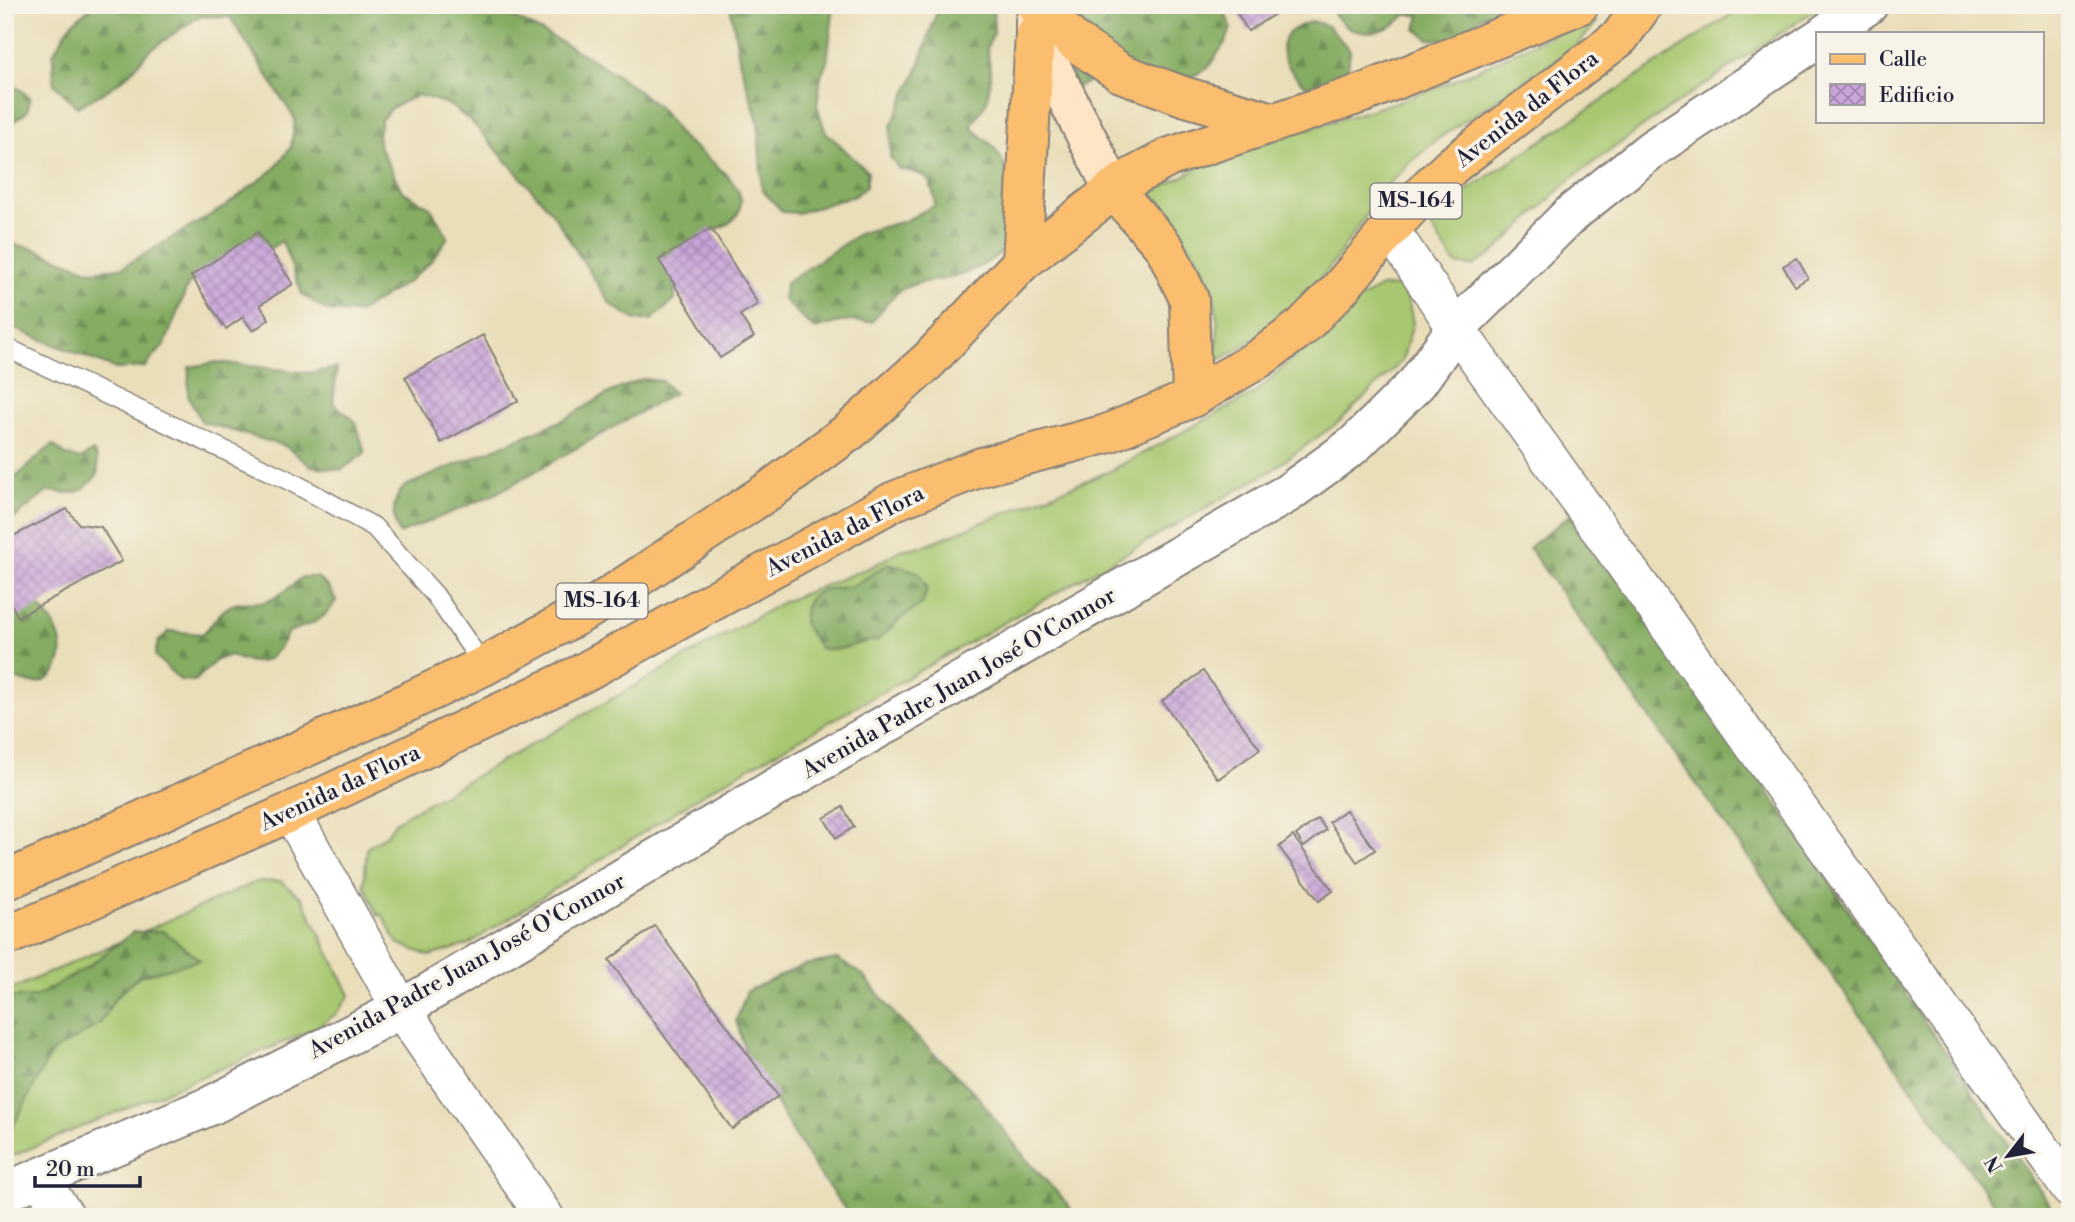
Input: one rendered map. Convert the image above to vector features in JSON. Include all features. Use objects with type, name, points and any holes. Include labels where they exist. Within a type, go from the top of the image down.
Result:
[{"type":"main road","name":"MS-164","points":[[5,881],[395,708],[484,666],[596,606],[770,490],[850,431],[928,361],[1022,262],[1113,189],[1170,157],[1366,92],[1578,5]]},
{"type":"main road","name":"Avenida da Flora","points":[[5,937],[291,812],[580,674],[894,501],[981,467],[1106,434],[1192,398],[1260,358],[1302,327],[1338,291],[1390,229],[1454,164],[1620,37],[1643,5]]},
{"type":"main road","points":[[1035,15],[1121,74],[1183,96],[1273,122]]},
{"type":"main road","points":[[1035,15],[1113,189],[1165,248],[1189,299],[1192,398]]},
{"type":"main road","points":[[1022,262],[1035,15]]},
{"type":"street","points":[[1828,32],[1868,5]]},
{"type":"street","name":"Avenida Padre Juan José O'Connor","points":[[22,1185],[212,1105],[401,1009],[780,785],[1287,493],[1354,445],[1417,383],[1456,328],[1571,214],[1642,157],[1816,40]]},
{"type":"street","points":[[1390,229],[1456,328],[2070,1189]]},
{"type":"street","points":[[291,812],[401,1009],[545,1217]]},
{"type":"street","points":[[22,1185],[66,1217]]},
{"type":"lane","points":[[5,347],[290,481],[374,527],[436,595],[484,666]]},
{"type":"green space","points":[[93,5],[494,5],[605,67],[643,95],[664,113],[681,136],[734,184],[741,201],[740,210],[731,222],[695,239],[673,254],[675,300],[651,320],[636,320],[611,305],[551,211],[472,122],[448,104],[418,95],[391,108],[381,120],[378,134],[380,148],[402,191],[430,207],[448,237],[431,261],[409,281],[358,313],[327,311],[302,294],[282,241],[269,249],[239,252],[188,285],[165,344],[145,367],[116,369],[5,325],[5,243],[32,248],[91,271],[121,268],[224,207],[273,170],[291,147],[295,119],[230,17],[200,16],[149,51],[128,75],[105,92],[77,107],[54,84],[53,54],[70,25]]},
{"type":"green space","points":[[730,5],[834,5],[827,62],[821,76],[817,105],[825,131],[868,172],[866,187],[854,196],[798,213],[783,212],[762,190],[758,121],[740,63]]},
{"type":"green space","points":[[939,5],[993,5],[994,32],[987,47],[991,74],[987,101],[971,127],[993,146],[1007,170],[1012,192],[1013,239],[992,259],[976,269],[918,283],[901,290],[872,322],[844,321],[814,329],[783,299],[786,283],[860,233],[905,221],[935,205],[930,183],[926,178],[899,169],[890,157],[891,126],[918,69]]},
{"type":"green space","points":[[1054,5],[1095,5],[1110,10],[1117,5],[1217,5],[1225,13],[1231,28],[1226,41],[1208,68],[1182,82],[1103,77],[1075,88]]},
{"type":"green space","points":[[1330,5],[1505,5],[1445,40],[1429,39],[1416,29],[1420,15],[1405,15],[1396,23],[1375,32],[1353,30],[1336,16]]},
{"type":"green space","points":[[1745,5],[1822,5],[1655,118],[1572,178],[1491,255],[1472,266],[1455,264],[1429,224],[1436,211]]},
{"type":"green space","points":[[1312,21],[1328,26],[1350,50],[1348,69],[1336,79],[1308,87],[1287,64],[1282,49],[1289,33]]},
{"type":"green space","points":[[1597,22],[1577,46],[1439,138],[1408,164],[1386,187],[1328,270],[1304,297],[1277,322],[1247,344],[1214,363],[1217,312],[1204,267],[1175,231],[1156,215],[1133,202],[1223,155],[1393,103],[1451,82],[1562,30]]},
{"type":"green space","points":[[5,88],[18,88],[30,98],[27,112],[5,127]]},
{"type":"green space","points":[[1405,286],[1413,323],[1402,361],[1340,421],[1269,472],[708,791],[467,945],[429,956],[397,943],[382,914],[378,916],[364,885],[367,848],[387,834],[396,821],[783,602],[873,566],[900,550],[923,546],[1110,471],[1255,393],[1354,302],[1381,287]]},
{"type":"green space","points":[[218,362],[309,373],[337,368],[333,403],[356,422],[365,453],[341,470],[311,466],[285,446],[202,422],[188,396],[189,367]]},
{"type":"green space","points":[[642,379],[662,381],[674,393],[495,494],[399,534],[394,508],[400,491],[405,486],[563,420],[609,393]]},
{"type":"green space","points":[[53,445],[66,455],[81,459],[93,451],[97,459],[98,474],[82,490],[64,493],[48,491],[13,519],[5,520],[5,484]]},
{"type":"green space","points":[[1576,510],[2058,1217],[2003,1217],[1529,548]]},
{"type":"green space","points":[[889,563],[918,572],[927,588],[923,603],[899,620],[878,640],[836,649],[820,648],[804,625],[804,611],[810,597],[822,590],[853,586]]},
{"type":"green space","points":[[302,577],[317,577],[328,587],[336,600],[322,618],[288,632],[277,650],[265,660],[250,662],[230,655],[216,660],[195,681],[180,680],[155,656],[158,642],[169,631],[202,634],[230,606],[274,598]]},
{"type":"green space","points":[[20,592],[45,613],[61,643],[59,664],[55,672],[49,678],[35,683],[19,681],[5,672],[5,595]]},
{"type":"green space","points":[[280,881],[302,898],[350,995],[337,1013],[315,1029],[5,1159],[5,992],[256,882]]},
{"type":"green space","points":[[163,931],[200,960],[139,976],[116,997],[100,1024],[51,1053],[9,1134],[5,1133],[5,997],[35,997],[86,968],[133,932]]},
{"type":"green space","points":[[837,959],[863,975],[901,1022],[974,1092],[1027,1160],[1068,1204],[1075,1217],[851,1217],[816,1170],[747,1056],[736,1021],[747,991],[804,965]]},
{"type":"building","points":[[1232,5],[1289,5],[1248,31]]},
{"type":"building","points":[[711,228],[758,304],[740,315],[754,337],[720,358],[659,260]]},
{"type":"building","points":[[258,232],[293,284],[260,305],[269,319],[253,331],[243,317],[226,329],[191,276]]},
{"type":"building","points":[[1797,258],[1808,278],[1795,286],[1783,266]]},
{"type":"building","points":[[483,335],[518,401],[441,443],[405,377]]},
{"type":"building","points":[[67,509],[79,524],[101,527],[122,561],[18,617],[5,593],[5,540]]},
{"type":"building","points":[[1203,671],[1260,749],[1218,779],[1162,701]]},
{"type":"building","points":[[843,807],[854,827],[836,838],[824,818]]},
{"type":"building","points":[[1346,810],[1375,850],[1357,862],[1329,822]]},
{"type":"building","points":[[1318,819],[1326,830],[1304,847],[1296,835]]},
{"type":"building","points":[[1293,836],[1333,891],[1319,901],[1279,847]]},
{"type":"building","points":[[655,926],[778,1096],[732,1129],[609,960]]}]
